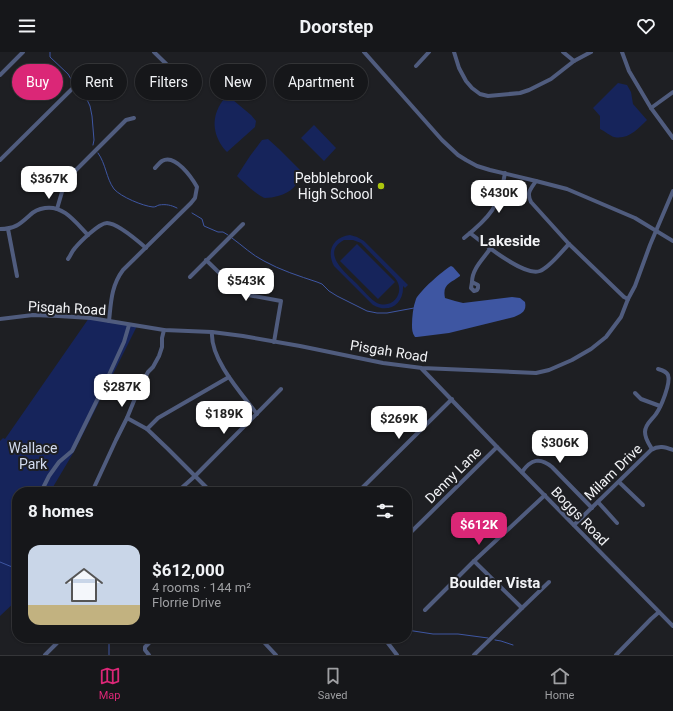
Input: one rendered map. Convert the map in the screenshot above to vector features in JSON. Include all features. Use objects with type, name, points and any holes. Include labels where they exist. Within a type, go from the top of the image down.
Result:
[{"type":"street","points":[[0,75],[23,52]]},
{"type":"street","points":[[154,52],[166,64]]},
{"type":"street","points":[[364,52],[440,138],[466,160],[477,166],[567,189],[635,218],[673,241]]},
{"type":"street","points":[[416,66],[429,52]]},
{"type":"street","points":[[454,52],[459,68],[466,81],[480,94],[488,96],[520,93],[529,90],[551,79],[574,61],[591,52]]},
{"type":"street","points":[[564,52],[574,61]]},
{"type":"street","points":[[622,52],[629,71],[651,108],[673,138]]},
{"type":"street","points":[[1,157],[71,90]]},
{"type":"street","points":[[651,108],[673,92]]},
{"type":"street","points":[[57,209],[64,185],[69,177],[126,120],[134,118]]},
{"type":"street","points":[[109,321],[113,290],[123,270],[191,203],[197,192],[197,187],[192,178],[178,163],[167,160],[161,161],[155,168]]},
{"type":"street","points":[[464,238],[488,216],[496,206],[503,187],[505,174]]},
{"type":"street","points":[[536,181],[529,192],[528,198],[531,202],[570,244],[628,299]]},
{"type":"street","name":"Pisgah Road","points":[[0,319],[33,315],[91,318],[164,330],[212,332],[274,342],[383,363],[422,368],[536,373],[548,370],[572,360],[591,349],[606,337],[621,317],[673,191]]},
{"type":"street","points":[[0,229],[8,229],[22,223],[37,210],[48,208],[61,210],[88,235]]},
{"type":"street","points":[[68,259],[75,247],[95,228],[107,223],[136,239],[146,248]]},
{"type":"street","points":[[190,277],[243,224]]},
{"type":"street","points":[[8,229],[17,276]]},
{"type":"street","points":[[470,233],[490,249],[525,270],[536,272],[547,267],[570,244]]},
{"type":"street","points":[[472,282],[472,278],[478,265],[490,249]]},
{"type":"street","points":[[206,260],[237,290],[248,295],[281,300],[274,342]]},
{"type":"street","points":[[44,487],[59,462],[72,451],[124,342],[129,325]]},
{"type":"street","points":[[94,487],[138,391],[148,372],[153,367],[159,356],[162,347],[164,330]]},
{"type":"street","points":[[212,332],[213,345],[216,354],[229,377],[257,414]]},
{"type":"street","name":"Boggs Road","points":[[422,368],[673,626]]},
{"type":"street","points":[[652,449],[647,442],[645,432],[648,424],[657,414],[668,384],[666,373],[658,368]]},
{"type":"street","points":[[147,429],[158,418],[229,377]]},
{"type":"street","points":[[183,487],[281,389]]},
{"type":"street","points":[[635,393],[641,399],[660,406]]},
{"type":"street","points":[[363,487],[452,399]]},
{"type":"street","points":[[127,418],[147,429],[206,487]]},
{"type":"street","name":"Denny Lane","points":[[412,531],[497,446]]},
{"type":"street","name":"Milam Drive","points":[[574,525],[652,449],[664,447],[673,450]]},
{"type":"street","points":[[522,472],[528,465],[535,461],[545,462],[552,467],[592,508]]},
{"type":"street","points":[[619,482],[643,505]]},
{"type":"street","points":[[425,610],[474,561],[545,495]]},
{"type":"street","points":[[598,502],[617,523]]},
{"type":"street","points":[[474,561],[522,608]]},
{"type":"street","points":[[474,655],[549,582]]},
{"type":"street","points":[[616,655],[659,612]]},
{"type":"street","points":[[45,655],[57,643]]},
{"type":"street","points":[[148,643],[144,648],[149,655]]},
{"type":"street","points":[[265,643],[276,655]]},
{"type":"street","points":[[388,643],[397,655]]},
{"type":"green space","points":[[618,83],[627,85],[631,92],[633,104],[647,120],[632,133],[619,138],[614,137],[600,129],[600,116],[593,108]]},
{"type":"green space","points":[[223,100],[233,100],[256,121],[255,127],[227,152],[218,139],[215,128],[215,117]]},
{"type":"green space","points":[[314,125],[336,148],[324,161],[301,138]]},
{"type":"green space","points":[[268,139],[303,173],[296,185],[290,190],[278,196],[265,198],[246,185],[237,176],[262,140]]},
{"type":"green space","points":[[350,235],[364,241],[408,285],[405,288],[403,286],[401,298],[394,306],[390,308],[379,308],[373,305],[334,266],[331,250],[335,242],[344,236]],"holes":[[[344,240],[353,240],[361,243],[395,278],[398,283],[399,293],[393,302],[383,304],[374,301],[337,263],[334,251],[337,245]]]},
{"type":"green space","points":[[357,244],[395,282],[378,299],[340,261]]},
{"type":"green space","name":"Wallace Park","points":[[89,318],[137,326],[75,450],[53,487],[12,487],[12,605],[0,616],[0,441],[3,438],[5,439]]},
{"type":"shaded area","points":[[451,266],[460,276],[448,284],[444,293],[445,298],[463,303],[512,297],[520,298],[525,302],[524,310],[521,314],[514,317],[449,333],[415,337],[412,331],[412,322],[413,309],[416,299],[432,281]]},
{"type":"waterway","points":[[50,52],[50,57],[68,74],[71,79]]},
{"type":"waterway","points":[[87,100],[92,116],[93,145]]},
{"type":"waterway","points":[[98,153],[103,162],[111,185],[117,192],[132,201],[149,206],[154,207],[159,205],[171,205],[177,208]]},
{"type":"waterway","points":[[192,213],[202,219],[204,226],[228,235]]},
{"type":"waterway","points":[[232,238],[264,261],[283,270],[322,284],[337,296],[367,311],[387,313],[414,308]]},
{"type":"waterway","points":[[0,562],[12,567]]},
{"type":"waterway","points":[[412,631],[433,634],[458,634],[488,638]]},
{"type":"waterway","points":[[495,640],[513,645]]},
{"type":"waterway","points":[[109,643],[109,655]]},
{"type":"place","name":"Pebblebrook High School","points":[[381,186]]},
{"type":"district","name":"Lakeside","points":[[510,241]]},
{"type":"district","name":"Boulder Vista","points":[[495,583]]}]
